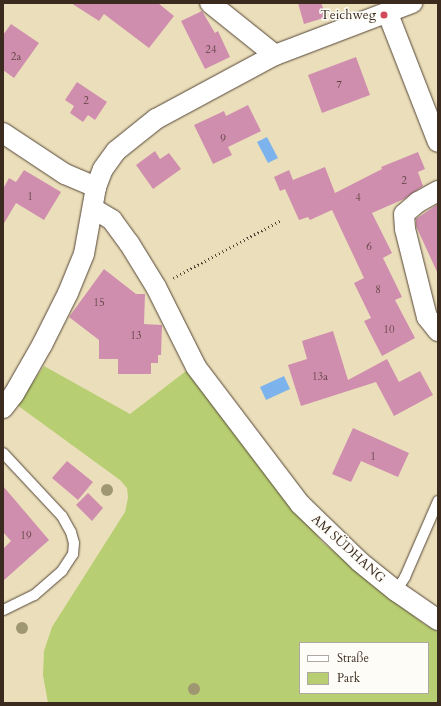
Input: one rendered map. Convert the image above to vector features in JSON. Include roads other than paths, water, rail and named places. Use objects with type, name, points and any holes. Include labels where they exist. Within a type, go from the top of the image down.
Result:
[{"type":"street","points":[[210,3],[275,55]]},
{"type":"street","points":[[3,408],[14,394],[42,345],[68,293],[84,254],[94,209],[96,187],[103,169],[116,151],[156,119],[275,55],[388,14],[412,3]]},
{"type":"street","points":[[388,14],[438,142]]},
{"type":"street","points":[[3,133],[65,174],[96,187]]},
{"type":"street","points":[[438,190],[418,202],[404,214],[405,229],[427,317],[438,331]]},
{"type":"street","name":"AM SÜDHANG","points":[[94,209],[112,220],[156,287],[196,367],[216,391],[269,466],[326,531],[396,591],[438,620]]},
{"type":"lane","points":[[3,610],[34,595],[62,571],[73,554],[74,543],[71,532],[62,516],[43,494],[5,460]]},
{"type":"lane","points":[[396,591],[405,577],[438,501]]},
{"type":"water","points":[[267,137],[278,158],[268,163],[257,142]]},
{"type":"water","points":[[284,376],[290,389],[266,400],[260,387]]},
{"type":"place","name":"Teichweg","points":[[384,15]]}]
